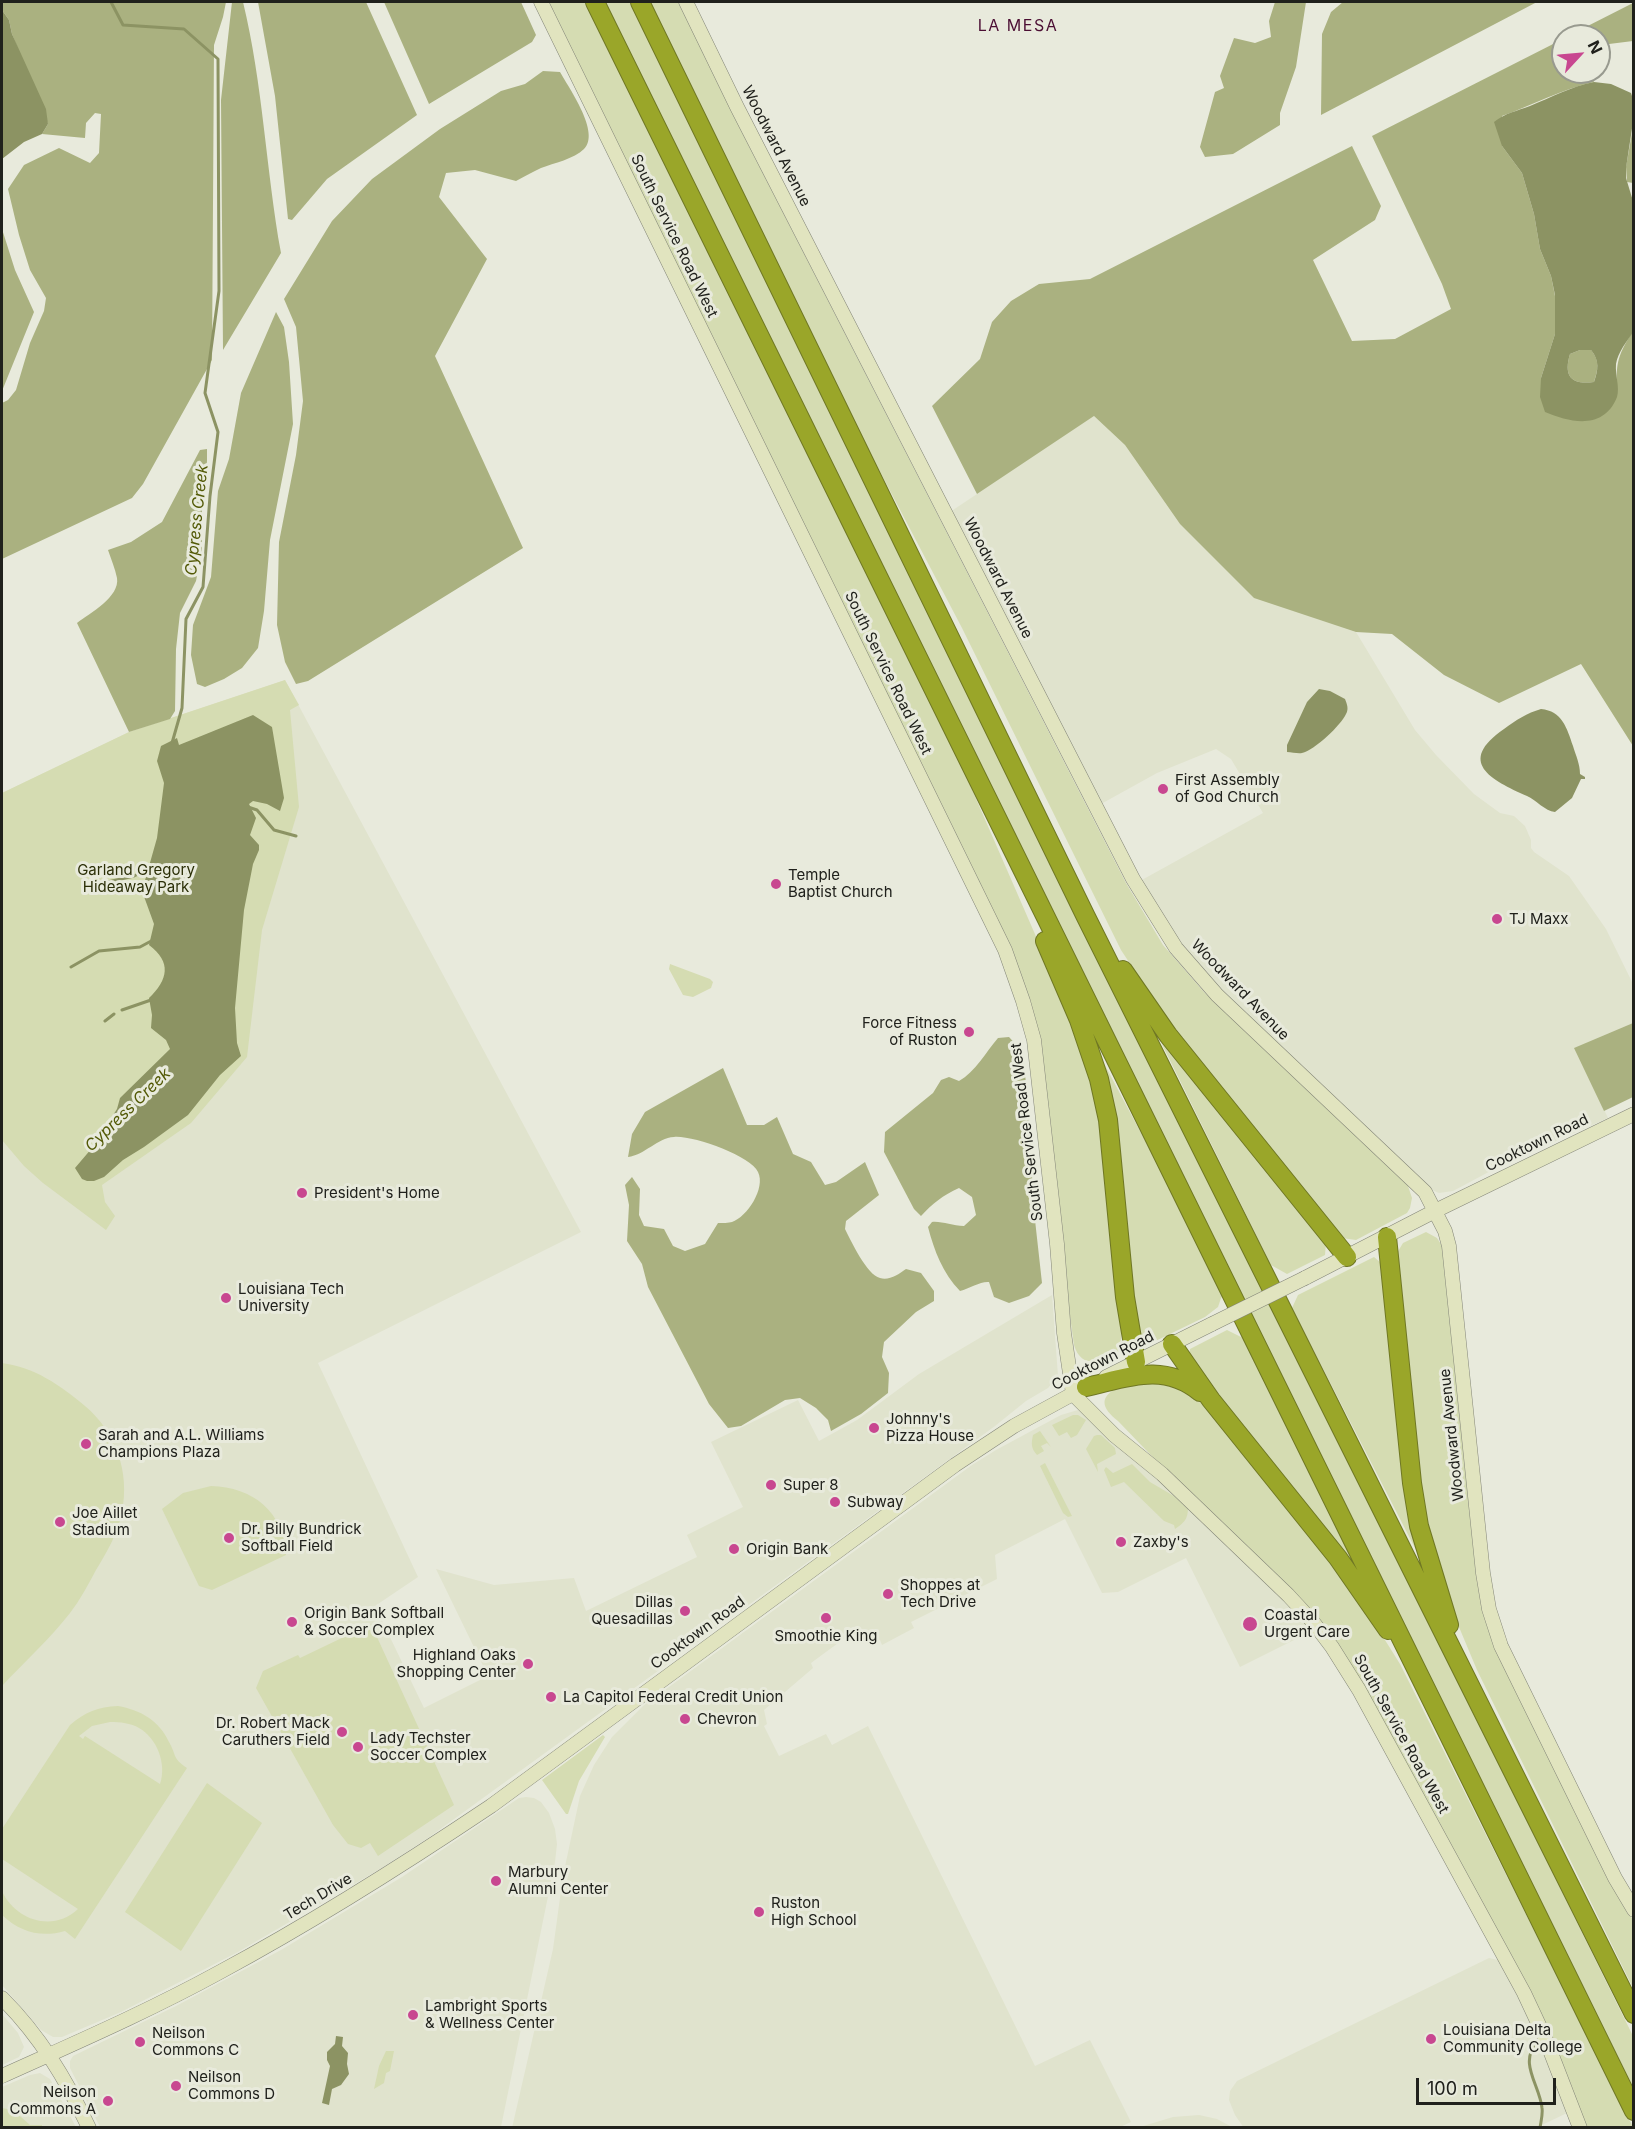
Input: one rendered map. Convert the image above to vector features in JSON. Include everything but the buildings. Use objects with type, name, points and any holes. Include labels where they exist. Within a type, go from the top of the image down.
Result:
[{"type":"highway","points":[[595,2],[1634,2111]]},
{"type":"highway","points":[[640,2],[1086,917],[1634,2014]]},
{"type":"highway","points":[[1019,862],[1044,938],[1079,1020],[1099,1079],[1108,1120],[1125,1297],[1136,1362]]},
{"type":"highway","points":[[1086,917],[1168,1035],[1347,1257]]},
{"type":"highway","points":[[1387,1237],[1412,1483],[1419,1526],[1450,1628],[1487,1721]]},
{"type":"highway","points":[[1172,1344],[1211,1400],[1338,1558],[1434,1704]]},
{"type":"highway","points":[[1079,1391],[1144,1374],[1163,1374],[1190,1384],[1211,1400]]},
{"type":"main road","name":"South Service Road West","points":[[541,2],[1005,950],[1034,1040],[1057,1244],[1064,1333],[1079,1391],[1114,1435],[1162,1474],[1288,1595],[1332,1647],[1359,1690],[1524,1993],[1546,2040],[1580,2127]]},
{"type":"main road","name":"Woodward Avenue","points":[[686,2],[825,279],[1133,879],[1160,926],[1187,962],[1217,995],[1419,1186],[1425,1192],[1435,1211],[1449,1246],[1473,1481],[1489,1609],[1506,1656],[1615,1878],[1634,1910]]},
{"type":"main road","name":"Cooktown Road","points":[[628,1705],[955,1465],[1014,1426],[1435,1211],[1634,1114]]},
{"type":"main road","name":"Tech Drive","points":[[2,2076],[177,1995],[322,1915],[420,1854],[491,1806],[628,1705]]},
{"type":"main road","points":[[2,1998],[50,2054],[89,2127]]},
{"type":"shaded area","points":[[3,2],[226,2],[214,45],[212,360],[143,484],[132,498],[2,559],[2,403],[8,400],[16,390],[30,343],[44,311],[46,298],[30,270],[8,189],[24,165],[59,148],[90,163],[99,153],[101,114],[95,113],[86,123],[85,138],[42,134],[48,124],[12,34],[9,20],[2,10]]},
{"type":"shaded area","points":[[232,2],[243,2],[250,33],[281,253],[223,350],[221,100]]},
{"type":"shaded area","points":[[258,2],[366,2],[417,115],[327,179],[292,220],[288,219],[275,96]]},
{"type":"shaded area","points":[[384,2],[521,2],[536,35],[532,42],[429,104]]},
{"type":"shaded area","points":[[1275,2],[1306,2],[1296,67],[1280,113],[1280,125],[1233,154],[1205,157],[1200,147],[1215,92],[1224,88],[1220,76],[1234,38],[1255,43],[1271,37],[1269,21]]},
{"type":"shaded area","points":[[1343,2],[1537,2],[1321,115],[1322,34],[1331,12]]},
{"type":"shaded area","points":[[1633,3],[1633,41],[1611,44],[1611,24],[1592,24]]},
{"type":"shaded area","points":[[1551,45],[1551,84],[1586,84],[1502,116],[1502,146],[1522,173],[1534,214],[1540,249],[1551,276],[1555,296],[1555,334],[1541,378],[1617,395],[1618,362],[1633,331],[1633,746],[1581,664],[1499,703],[1444,675],[1392,634],[1356,632],[1254,598],[1180,524],[1125,445],[1094,416],[977,494],[932,406],[980,359],[992,322],[1011,301],[1039,284],[1090,279],[1352,146],[1381,206],[1375,220],[1313,260],[1352,341],[1395,339],[1451,309],[1442,284],[1372,136]]},
{"type":"shaded area","points":[[543,71],[560,72],[582,110],[589,132],[588,142],[584,149],[516,181],[475,170],[446,173],[439,197],[487,259],[435,356],[523,548],[308,681],[296,684],[285,662],[277,625],[279,542],[296,455],[303,401],[296,327],[284,299],[332,221],[372,179],[440,129],[501,91],[525,84]]},
{"type":"shaded area","points":[[1632,133],[1634,134],[1633,183],[1627,182],[1626,167]]},
{"type":"shaded area","points":[[2,229],[15,270],[34,312],[2,391]]},
{"type":"shaded area","points":[[276,312],[284,327],[293,424],[270,540],[264,611],[258,648],[242,668],[205,687],[197,684],[191,655],[193,625],[211,577],[218,491],[229,459],[241,393]]},
{"type":"shaded area","points":[[1580,350],[1591,350],[1596,358],[1597,369],[1594,382],[1575,381],[1569,374],[1570,354]]},
{"type":"shaded area","points":[[1094,416],[1125,445],[1180,524],[1254,597],[1356,632],[1415,730],[1436,755],[1474,794],[1500,813],[1514,816],[1525,826],[1534,852],[1569,876],[1606,929],[1633,984],[1633,1023],[1575,1048],[1608,1118],[1500,1166],[1453,1191],[1439,1193],[1432,1190],[1233,1003],[1192,960],[1140,881],[1263,813],[1231,759],[1216,749],[1157,773],[1101,804],[950,512]]},
{"type":"shaded area","points":[[207,449],[202,509],[202,550],[196,581],[180,613],[176,649],[175,711],[170,719],[129,732],[77,623],[103,604],[117,585],[108,550],[131,542],[162,522],[200,450]]},
{"type":"shaded area","name":"Louisiana Tech University","points":[[285,680],[581,1232],[318,1363],[418,1577],[375,1606],[424,1708],[488,1676],[436,1569],[494,1585],[574,1578],[586,1611],[697,1557],[687,1535],[743,1507],[711,1442],[798,1400],[819,1441],[857,1420],[919,1374],[1052,1295],[1058,1376],[1048,1388],[1026,1401],[995,1426],[428,1838],[380,1869],[238,1952],[121,2012],[62,2037],[53,2037],[41,2030],[2,1985],[2,793],[129,732]]},
{"type":"shaded area","points":[[1633,1023],[1633,1097],[1604,1111],[1574,1048]]},
{"type":"shaded area","points":[[1009,1037],[1019,1048],[1024,1063],[1034,1211],[1042,1283],[1029,1296],[1009,1303],[994,1297],[989,1282],[960,1291],[944,1269],[933,1244],[928,1227],[932,1222],[964,1226],[976,1215],[972,1197],[959,1188],[938,1200],[921,1216],[914,1209],[884,1152],[885,1132],[933,1093],[941,1080],[949,1077],[959,1081],[975,1067],[998,1038]]},
{"type":"shaded area","points":[[723,1068],[747,1125],[764,1125],[777,1117],[793,1154],[811,1162],[825,1185],[836,1182],[865,1162],[879,1195],[846,1221],[845,1229],[855,1249],[875,1276],[887,1279],[906,1269],[921,1273],[934,1291],[934,1301],[916,1312],[884,1342],[882,1357],[889,1373],[888,1393],[861,1414],[831,1431],[828,1420],[816,1408],[800,1398],[785,1400],[741,1426],[728,1428],[709,1404],[648,1287],[642,1264],[627,1241],[629,1205],[625,1185],[632,1177],[640,1189],[639,1215],[644,1226],[664,1229],[673,1246],[685,1251],[705,1244],[718,1223],[738,1219],[754,1201],[760,1179],[758,1172],[733,1153],[707,1143],[682,1137],[668,1138],[628,1157],[632,1134],[645,1112]]},
{"type":"shaded area","name":"Ruston High School","points":[[1078,1410],[1088,1415],[1258,1571],[1312,1631],[1240,1667],[1186,1558],[1118,1592],[1102,1593],[1065,1519],[995,1555],[997,1579],[911,1622],[914,1628],[882,1645],[880,1640],[851,1630],[843,1634],[845,1638],[811,1663],[813,1668],[764,1710],[767,1724],[764,1726],[779,1756],[826,1734],[832,1745],[868,1726],[1035,2066],[1090,2040],[1131,2122],[1118,2128],[512,2128],[553,1949],[563,1876],[580,1796],[594,1765],[612,1737],[643,1706],[972,1465],[1061,1415]]},
{"type":"shaded area","points":[[526,1797],[541,1802],[549,1813],[555,1829],[557,1844],[501,2127],[100,2127],[70,2068],[73,2056],[176,2006],[281,1950],[402,1877],[519,1798]]},
{"type":"shaded area","name":"Louisiana Delta Community College","points":[[1489,1958],[1498,1960],[1531,2018],[1569,2112],[1538,2127],[1244,2128],[1235,2115],[1229,2100],[1230,2091],[1237,2081]]},
{"type":"shaded area","points":[[2,2014],[18,2033],[24,2047],[19,2057],[2,2065]]},
{"type":"shaded area","points":[[40,2073],[50,2079],[76,2127],[2,2127],[2,2087]]},
{"type":"shaded area","points":[[1199,2115],[1217,2119],[1232,2127],[1140,2127],[1173,2117]]},
{"type":"green space","points":[[546,2],[586,2],[960,762],[1075,1026],[1093,1086],[1102,1133],[1122,1333],[1119,1351],[1100,1362],[1087,1361],[1082,1358],[1074,1345],[1025,991]]},
{"type":"green space","points":[[602,2],[630,2],[1633,2036],[1633,2087]]},
{"type":"green space","points":[[647,2],[679,2],[749,146],[1126,883],[1163,945],[1204,992],[1407,1183],[1412,1198],[1407,1213],[1356,1240],[1342,1238],[1163,1014],[1121,950],[962,628],[866,445]]},
{"type":"green space","name":"Garland Gregory Hideaway Park","points":[[285,680],[299,705],[290,710],[299,807],[262,930],[247,1057],[191,1123],[102,1185],[105,1202],[115,1216],[106,1230],[43,1183],[24,1166],[2,1140],[2,793],[129,732]]},
{"type":"green space","points":[[670,964],[710,979],[713,982],[711,988],[693,997],[683,995],[669,969]]},
{"type":"green space","points":[[1149,1018],[1326,1242],[1325,1255],[1287,1274],[1271,1265]]},
{"type":"green space","points":[[1098,1052],[1169,1186],[1223,1296],[1218,1307],[1205,1317],[1143,1347],[1140,1346]]},
{"type":"green space","points":[[1426,1232],[1437,1238],[1444,1249],[1481,1586],[1622,1901],[1633,1920],[1633,1988],[1477,1670],[1446,1596],[1419,1490],[1397,1253],[1403,1243]]},
{"type":"green space","points":[[1374,1257],[1381,1263],[1419,1556],[1292,1308],[1298,1295]]},
{"type":"green space","points":[[1227,1330],[1245,1339],[1367,1586],[1333,1547],[1189,1356],[1190,1349]]},
{"type":"green space","name":"Joe Aillet Stadium","points":[[2,1363],[25,1368],[46,1378],[76,1398],[96,1416],[112,1440],[118,1454],[124,1482],[124,1497],[115,1535],[77,1603],[54,1632],[2,1686]]},
{"type":"green space","points":[[1144,1378],[1192,1392],[1207,1407],[1308,1532],[1379,1630],[1400,1664],[1633,2127],[1584,2127],[1535,2000],[1347,1659],[1109,1412],[1105,1404],[1110,1393]]},
{"type":"green space","points":[[1073,1415],[1086,1420],[1077,1435],[1071,1438],[1067,1432],[1059,1436],[1052,1425]]},
{"type":"green space","points":[[1040,1431],[1051,1447],[1047,1443],[1041,1446],[1044,1451],[1037,1455],[1032,1441],[1033,1435]]},
{"type":"green space","points":[[1097,1435],[1101,1435],[1115,1448],[1116,1454],[1097,1464],[1098,1472],[1086,1449]]},
{"type":"green space","points":[[1045,1463],[1072,1516],[1068,1517],[1063,1513],[1040,1466]]},
{"type":"green space","points":[[1132,1464],[1150,1482],[1179,1499],[1188,1508],[1186,1518],[1178,1527],[1175,1529],[1174,1525],[1164,1521],[1124,1482],[1111,1487],[1104,1470],[1106,1467],[1113,1473]]},
{"type":"green space","name":"Dr. Billy Bundrick Softball Field","points":[[211,1486],[240,1491],[264,1505],[279,1526],[286,1555],[212,1590],[199,1586],[162,1509],[183,1493]]},
{"type":"green space","name":"Lady Techster Soccer Complex","points":[[371,1624],[454,1805],[378,1856],[370,1843],[361,1848],[348,1844],[333,1825],[256,1688],[263,1671],[298,1655],[300,1658]]},
{"type":"green space","points":[[118,1706],[134,1710],[148,1717],[165,1734],[177,1759],[187,1768],[75,1939],[65,1931],[48,1934],[31,1932],[16,1926],[2,1915],[2,1891],[16,1909],[36,1920],[57,1920],[78,1909],[2,1859],[2,1829],[70,1725],[92,1711]],"holes":[[[110,1722],[136,1726],[151,1738],[161,1760],[160,1784],[85,1736],[83,1739],[79,1736],[92,1726]]]},
{"type":"green space","points":[[603,1735],[605,1737],[579,1781],[568,1814],[566,1814],[542,1780]]},
{"type":"green space","points":[[207,1783],[262,1823],[181,1951],[125,1912]]},
{"type":"green space","points":[[386,2051],[394,2051],[390,2071],[386,2073],[384,2083],[374,2089],[379,2066]]},
{"type":"green space","points":[[2,2108],[13,2110],[30,2125],[42,2125],[42,2127],[2,2127]]},
{"type":"water","points":[[2,10],[9,20],[12,34],[46,109],[48,124],[42,134],[24,142],[2,159]]},
{"type":"water","points":[[1585,84],[1611,84],[1631,93],[1633,99],[1633,122],[1626,178],[1633,201],[1634,331],[1617,360],[1617,397],[1604,415],[1586,421],[1565,419],[1545,412],[1540,397],[1541,378],[1555,334],[1555,295],[1551,276],[1540,249],[1534,214],[1522,173],[1502,146],[1494,122],[1507,114]],"holes":[[[1580,350],[1591,350],[1596,358],[1594,382],[1580,382],[1571,378],[1568,368],[1570,354]]]},
{"type":"water","points":[[1319,689],[1330,691],[1345,699],[1348,708],[1346,714],[1333,730],[1314,747],[1302,753],[1287,752],[1287,745],[1307,702]]},
{"type":"water","points":[[1541,709],[1554,713],[1563,722],[1577,757],[1580,774],[1585,777],[1581,779],[1572,798],[1555,812],[1491,776],[1484,769],[1481,760],[1482,751],[1504,729]]},
{"type":"water","points":[[253,715],[272,727],[284,798],[280,811],[267,804],[253,801],[249,804],[256,818],[250,835],[259,845],[259,850],[253,864],[244,910],[235,1008],[237,1043],[241,1056],[220,1075],[188,1115],[123,1160],[104,1177],[87,1181],[82,1179],[75,1168],[92,1148],[117,1109],[120,1098],[170,1049],[166,1040],[151,1028],[152,1015],[149,998],[160,985],[165,971],[161,958],[149,945],[154,924],[142,891],[157,838],[164,783],[157,761],[161,746],[177,738],[179,745]]},
{"type":"water","points":[[336,2036],[343,2037],[342,2046],[348,2053],[349,2074],[341,2085],[332,2089],[329,2105],[322,2103],[330,2066],[327,2052],[335,2044]]},
{"type":"waterway","name":"Cypress Creek","points":[[111,2],[123,25],[184,29],[218,59],[219,291],[205,393],[218,432],[203,587],[186,619],[182,708],[172,743]]},
{"type":"waterway","points":[[248,807],[257,810],[274,830],[296,836]]},
{"type":"waterway","points":[[99,884],[134,876],[151,868]]},
{"type":"waterway","points":[[71,967],[99,951],[140,947],[153,940]]},
{"type":"waterway","points":[[122,1010],[151,1000]]},
{"type":"waterway","points":[[105,1021],[114,1014]]},
{"type":"waterway","points":[[1537,2043],[1529,2058],[1542,2108],[1540,2128]]},
{"type":"place","name":"First Assembly of God Church","points":[[1163,789]]},
{"type":"place","name":"Temple Baptist Church","points":[[776,884]]},
{"type":"place","name":"TJ Maxx","points":[[1497,919]]},
{"type":"place","name":"Force Fitness of Ruston","points":[[969,1032]]},
{"type":"place","name":"President's Home","points":[[302,1193]]},
{"type":"place","name":"Louisiana Tech University","points":[[226,1298]]},
{"type":"place","name":"Johnny's Pizza House","points":[[874,1428]]},
{"type":"place","name":"Sarah and A.L. Williams Champions Plaza","points":[[86,1444]]},
{"type":"place","name":"Super 8","points":[[771,1485]]},
{"type":"place","name":"Subway","points":[[835,1502]]},
{"type":"place","name":"Joe Aillet Stadium","points":[[60,1522]]},
{"type":"place","name":"Dr. Billy Bundrick Softball Field","points":[[229,1538]]},
{"type":"place","name":"Zaxby's","points":[[1121,1542]]},
{"type":"place","name":"Origin Bank","points":[[734,1549]]},
{"type":"place","name":"Shoppes at Tech Drive","points":[[888,1594]]},
{"type":"place","name":"Dillas Quesadillas","points":[[685,1611]]},
{"type":"place","name":"Smoothie King","points":[[826,1618]]},
{"type":"place","name":"Origin Bank Softball & Soccer Complex","points":[[292,1622]]},
{"type":"place","name":"Coastal Urgent Care","points":[[1250,1624]]},
{"type":"place","name":"Highland Oaks Shopping Center","points":[[528,1664]]},
{"type":"place","name":"La Capitol Federal Credit Union","points":[[551,1697]]},
{"type":"place","name":"Chevron","points":[[685,1719]]},
{"type":"place","name":"Dr. Robert Mack Caruthers Field","points":[[342,1732]]},
{"type":"place","name":"Lady Techster Soccer Complex","points":[[358,1747]]},
{"type":"place","name":"Marbury Alumni Center","points":[[496,1881]]},
{"type":"place","name":"Ruston High School","points":[[759,1912]]},
{"type":"place","name":"Lambright Sports & Wellness Center","points":[[413,2015]]},
{"type":"place","name":"Louisiana Delta Community College","points":[[1431,2039]]},
{"type":"place","name":"Neilson Commons C","points":[[140,2042]]},
{"type":"place","name":"Neilson Commons D","points":[[176,2086]]},
{"type":"place","name":"Neilson Commons A","points":[[108,2101]]},
{"type":"district","name":"LA MESA","points":[[1018,26]]}]
